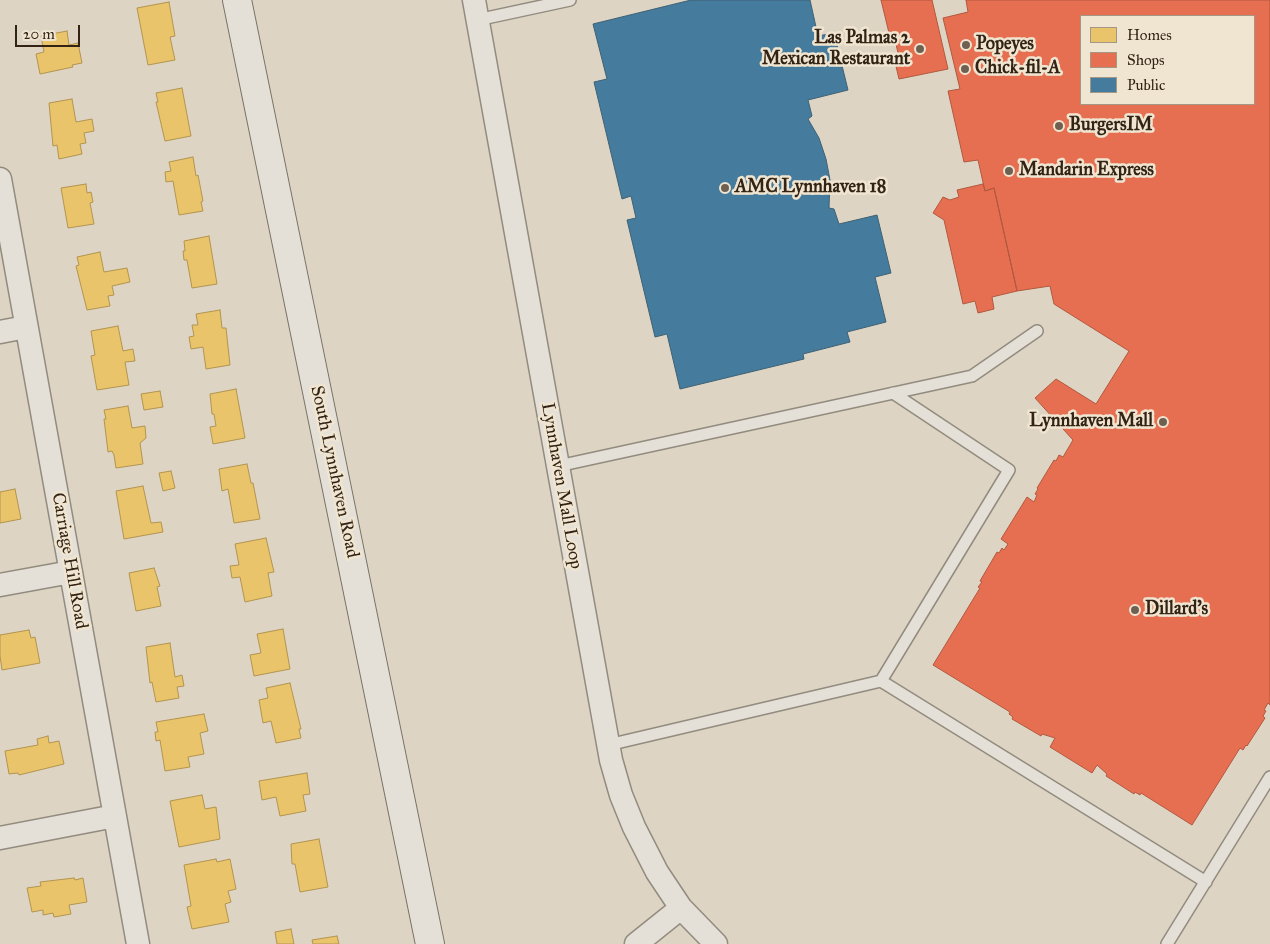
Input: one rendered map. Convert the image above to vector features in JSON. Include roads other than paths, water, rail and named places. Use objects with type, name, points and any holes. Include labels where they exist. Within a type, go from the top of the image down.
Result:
[{"type":"street","name":"South Lynnhaven Road","points":[[237,0],[430,944]]},
{"type":"street","name":"Lynnhaven Mall Loop","points":[[476,10],[608,745],[621,794],[634,827],[657,872],[681,908],[716,944]]},
{"type":"street","name":"Carriage Hill Road","points":[[0,179],[138,944]]},
{"type":"street","points":[[0,332],[26,327]]},
{"type":"street","points":[[0,585],[70,572]]},
{"type":"street","points":[[0,838],[115,816]]},
{"type":"street","points":[[636,944],[681,908]]},
{"type":"lane","points":[[476,10],[570,0]]},
{"type":"lane","points":[[558,466],[972,376],[1037,331]]},
{"type":"lane","points":[[608,745],[881,680],[1009,470],[893,393]]},
{"type":"lane","points":[[881,680],[1206,882]]},
{"type":"lane","points":[[1167,944],[1270,777]]},
{"type":"place","name":"Popeyes","points":[[966,45]]},
{"type":"place","name":"Las Palmas 2 Mexican Restaurant","points":[[920,49]]},
{"type":"place","name":"Chick-fil-A","points":[[965,69]]},
{"type":"place","name":"BurgersIM","points":[[1059,126]]},
{"type":"place","name":"Mandarin Express","points":[[1009,171]]},
{"type":"place","name":"AMC Lynnhaven 18","points":[[725,188]]},
{"type":"place","name":"Lynnhaven Mall","points":[[1163,422]]},
{"type":"place","name":"Dillard's","points":[[1135,610]]}]
